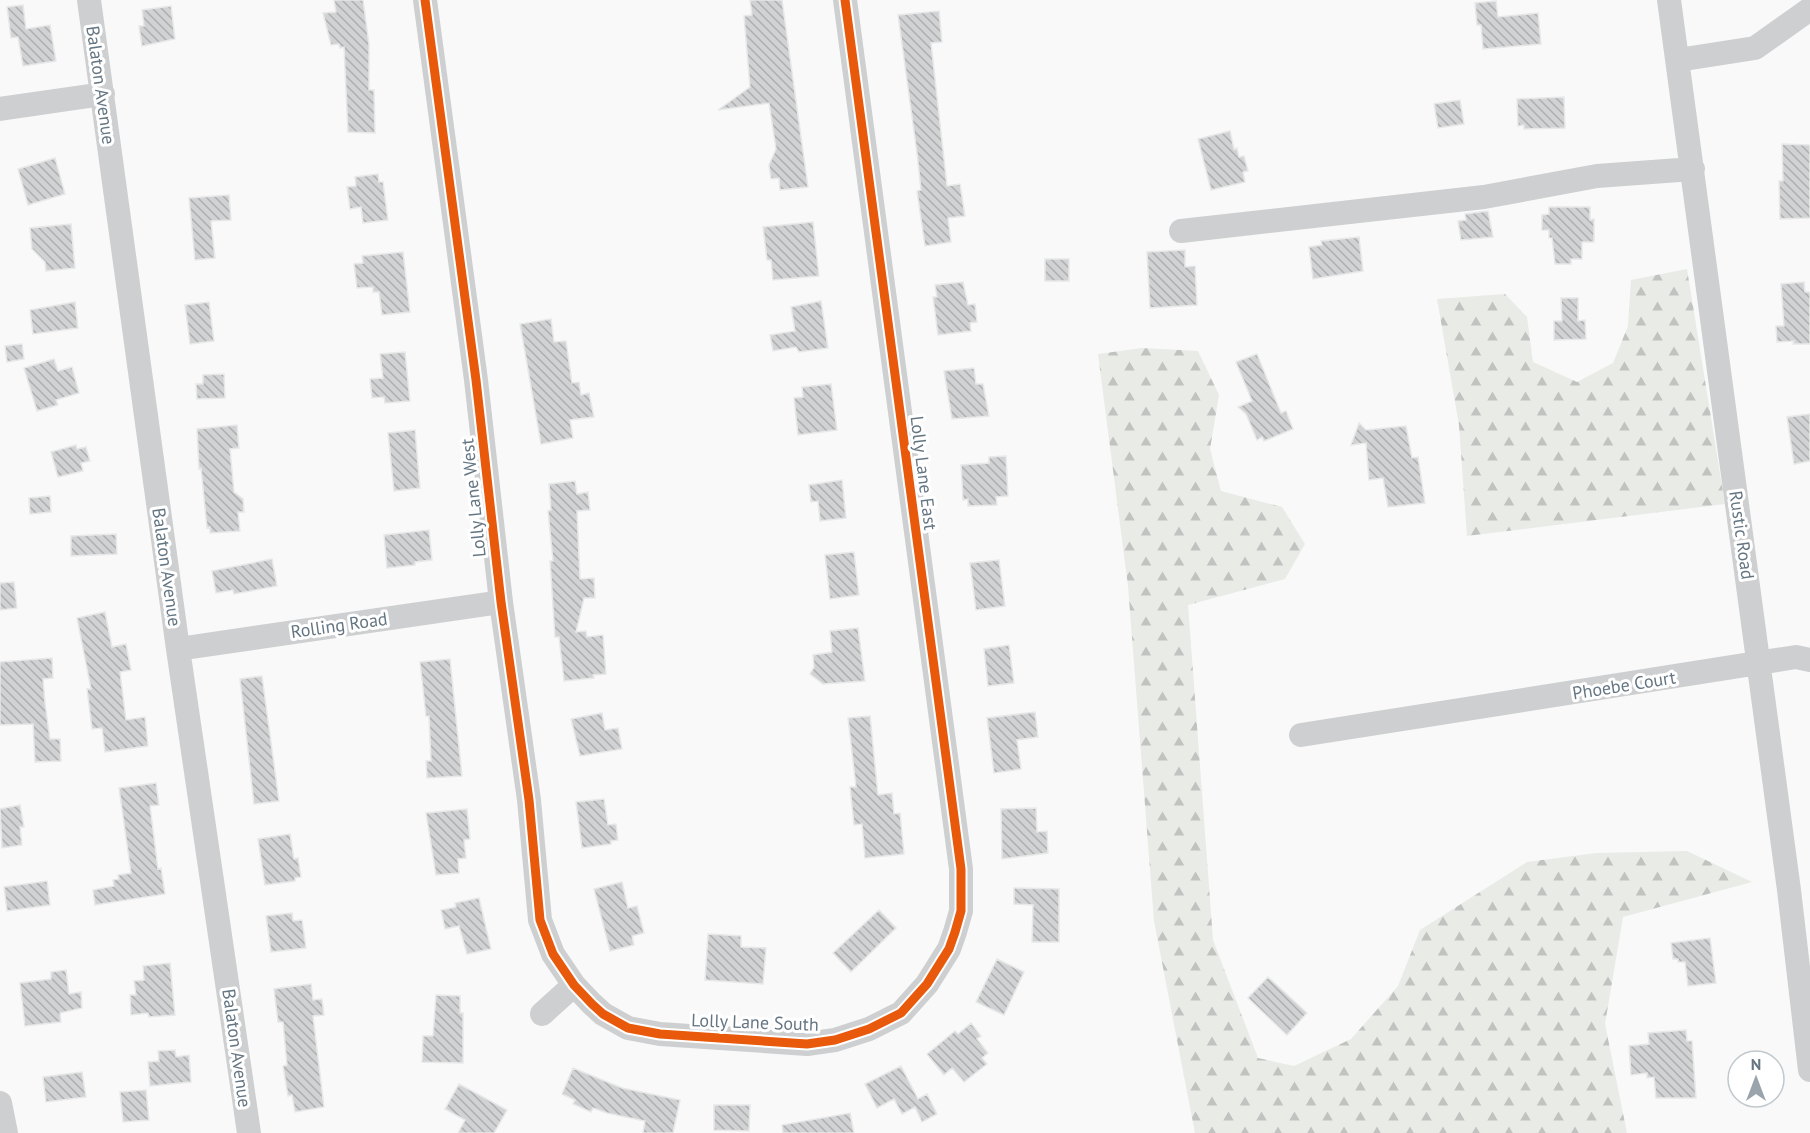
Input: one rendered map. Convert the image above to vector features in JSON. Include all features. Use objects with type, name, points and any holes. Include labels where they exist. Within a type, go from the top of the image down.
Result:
[{"type":"street","name":"Balaton Avenue","points":[[89,0],[178,649],[249,1133]]},
{"type":"street","name":"Lolly Lane West","points":[[425,0],[476,380],[501,602],[529,800],[540,920],[553,954],[574,985]]},
{"type":"street","name":"Lolly Lane East","points":[[845,0],[865,137],[923,602],[961,869],[961,911],[949,949]]},
{"type":"street","name":"Rustic Road","points":[[1669,0],[1759,665],[1810,1070]]},
{"type":"street","points":[[1678,60],[1755,48],[1810,9]]},
{"type":"street","points":[[0,108],[103,94]]},
{"type":"street","points":[[1181,231],[1484,197],[1597,176],[1693,169]]},
{"type":"street","name":"Rolling Road","points":[[178,649],[501,602]]},
{"type":"street","name":"Phoebe Court","points":[[1301,735],[1759,665],[1796,657],[1810,660]]},
{"type":"street","name":"Lolly Lane South","points":[[574,985],[603,1014],[628,1028],[660,1034],[807,1044],[850,1036],[901,1013],[927,984],[949,949]]},
{"type":"street","points":[[542,1014],[574,985]]},
{"type":"street","points":[[0,1103],[6,1133]]},
{"type":"green space","points":[[1687,269],[1725,504],[1467,536],[1459,425],[1437,299],[1505,294],[1527,317],[1533,362],[1577,382],[1613,363],[1628,326],[1631,280]]},
{"type":"green space","points":[[1142,348],[1198,351],[1219,395],[1210,449],[1221,491],[1282,507],[1305,544],[1285,579],[1188,605],[1213,940],[1258,1058],[1294,1066],[1351,1039],[1398,986],[1420,930],[1527,862],[1596,853],[1687,851],[1752,882],[1623,917],[1605,1024],[1627,1133],[1195,1133],[1154,921],[1128,586],[1098,354]]},
{"type":"building","points":[[334,0],[363,0],[369,44],[369,90],[374,90],[375,133],[348,132],[344,47],[340,48],[339,44],[331,45],[323,13],[336,12]]},
{"type":"building","points":[[750,0],[782,0],[808,187],[780,190],[779,178],[771,179],[769,165],[776,149],[769,103],[718,110],[750,87],[744,16],[752,15]]},
{"type":"building","points":[[1496,1],[1498,17],[1538,13],[1541,44],[1483,49],[1481,25],[1477,25],[1475,3]]},
{"type":"building","points":[[23,5],[26,29],[50,25],[56,61],[23,66],[18,37],[11,38],[7,7]]},
{"type":"building","points":[[171,6],[175,39],[142,46],[139,26],[144,26],[142,10]]},
{"type":"building","points":[[939,11],[942,42],[931,43],[947,186],[960,184],[965,216],[948,218],[951,242],[925,246],[917,191],[921,190],[917,153],[898,15]]},
{"type":"building","points":[[1564,97],[1565,128],[1524,129],[1524,125],[1518,126],[1517,99]]},
{"type":"building","points":[[1460,100],[1464,124],[1438,128],[1434,104]]},
{"type":"building","points":[[1230,131],[1234,149],[1237,148],[1239,157],[1244,156],[1248,171],[1243,172],[1245,182],[1211,190],[1198,139]]},
{"type":"building","points":[[1782,144],[1810,145],[1810,218],[1780,219],[1779,181],[1783,181]]},
{"type":"building","points":[[55,158],[65,194],[28,205],[18,169]]},
{"type":"building","points":[[378,174],[379,182],[383,182],[388,220],[363,223],[361,207],[350,209],[347,187],[356,186],[355,177]]},
{"type":"building","points":[[229,195],[231,220],[211,221],[215,258],[195,260],[189,198]]},
{"type":"building","points":[[1549,207],[1590,207],[1590,220],[1594,219],[1594,242],[1582,242],[1582,259],[1571,259],[1571,264],[1555,264],[1549,230],[1542,230],[1542,215],[1549,214]]},
{"type":"building","points":[[1488,211],[1493,237],[1461,240],[1458,221],[1466,220],[1465,214]]},
{"type":"building","points":[[813,222],[819,276],[773,280],[771,260],[767,260],[763,227]]},
{"type":"building","points":[[71,224],[75,268],[46,271],[45,262],[32,249],[30,228]]},
{"type":"building","points":[[1359,237],[1363,271],[1313,279],[1309,247],[1322,245],[1321,241]]},
{"type":"building","points":[[1185,250],[1185,267],[1195,266],[1197,305],[1150,308],[1147,252]]},
{"type":"building","points":[[403,252],[410,312],[382,315],[379,292],[373,292],[373,287],[357,288],[354,264],[363,263],[362,256]]},
{"type":"building","points":[[1045,259],[1069,259],[1069,281],[1045,281]]},
{"type":"building","points":[[963,282],[968,305],[975,304],[977,322],[970,323],[971,331],[938,335],[933,297],[937,297],[935,285]]},
{"type":"building","points":[[1804,282],[1805,292],[1810,292],[1810,344],[1793,344],[1794,341],[1777,342],[1776,326],[1784,326],[1781,284]]},
{"type":"building","points":[[1561,298],[1578,298],[1578,321],[1585,320],[1586,339],[1554,340],[1554,321],[1562,321]]},
{"type":"building","points":[[821,301],[828,348],[799,352],[796,347],[773,351],[770,335],[795,331],[791,307]]},
{"type":"building","points":[[75,302],[78,328],[33,334],[30,310]]},
{"type":"building","points":[[209,302],[214,341],[190,344],[185,305]]},
{"type":"building","points":[[551,319],[554,342],[566,341],[572,383],[579,382],[581,395],[589,393],[594,417],[570,420],[573,438],[541,444],[520,324]]},
{"type":"building","points":[[22,344],[24,359],[7,362],[5,346]]},
{"type":"building","points":[[405,352],[410,401],[385,403],[384,397],[372,398],[370,379],[383,378],[380,354]]},
{"type":"building","points":[[1257,354],[1281,413],[1286,411],[1293,429],[1264,441],[1262,437],[1257,440],[1246,414],[1238,407],[1252,401],[1236,362]]},
{"type":"building","points":[[54,359],[58,371],[72,367],[79,393],[56,400],[58,405],[37,411],[24,368]]},
{"type":"building","points":[[974,368],[976,384],[983,384],[989,416],[952,419],[944,371]]},
{"type":"building","points":[[224,374],[225,398],[197,399],[196,384],[203,384],[203,375]]},
{"type":"building","points":[[831,384],[837,430],[798,435],[794,398],[803,397],[802,387]]},
{"type":"building","points":[[1810,414],[1810,461],[1794,464],[1787,417]]},
{"type":"building","points":[[1359,423],[1366,430],[1406,426],[1412,458],[1418,457],[1425,503],[1388,507],[1383,478],[1369,480],[1366,443],[1351,445]]},
{"type":"building","points":[[237,425],[239,448],[230,449],[234,492],[243,499],[244,512],[238,512],[240,531],[210,533],[210,527],[207,528],[201,468],[199,469],[197,429]]},
{"type":"building","points":[[415,430],[420,488],[394,491],[388,433]]},
{"type":"building","points":[[76,445],[77,449],[86,447],[90,461],[81,463],[83,471],[58,477],[51,452]]},
{"type":"building","points":[[1006,456],[1008,496],[996,497],[997,505],[968,506],[968,499],[963,500],[961,465],[989,463],[989,457]]},
{"type":"building","points":[[842,480],[846,518],[820,521],[818,501],[811,502],[809,485]]},
{"type":"building","points":[[575,481],[577,494],[588,492],[590,510],[577,511],[580,579],[594,578],[595,598],[584,598],[576,632],[586,631],[587,637],[603,635],[606,674],[593,675],[594,678],[564,681],[559,637],[555,637],[550,561],[553,561],[548,511],[551,510],[549,484]]},
{"type":"building","points":[[50,496],[51,512],[30,514],[29,498]]},
{"type":"building","points":[[429,530],[432,560],[415,562],[415,565],[387,568],[384,535]]},
{"type":"building","points":[[116,534],[117,554],[71,556],[71,536]]},
{"type":"building","points":[[854,552],[859,595],[830,599],[825,555]]},
{"type":"building","points":[[272,559],[277,586],[234,594],[233,590],[216,593],[212,571]]},
{"type":"building","points":[[999,560],[1005,606],[976,610],[970,563]]},
{"type":"building","points":[[14,582],[17,608],[0,610],[0,583]]},
{"type":"building","points":[[105,612],[112,647],[126,644],[131,670],[120,672],[126,720],[145,717],[148,746],[105,752],[102,728],[92,729],[87,689],[91,689],[77,618]]},
{"type":"building","points":[[858,628],[865,681],[823,684],[810,674],[814,667],[813,655],[832,652],[830,631]]},
{"type":"building","points":[[1009,645],[1014,683],[988,686],[984,649]]},
{"type":"building","points":[[52,658],[53,678],[43,679],[45,703],[50,739],[60,739],[61,761],[35,762],[33,724],[0,725],[0,662]]},
{"type":"building","points":[[450,659],[462,776],[427,778],[426,761],[431,761],[429,716],[426,716],[420,662]]},
{"type":"building","points":[[262,676],[279,801],[254,804],[240,679]]},
{"type":"building","points":[[1035,712],[1038,737],[1017,740],[1021,769],[994,773],[987,718]]},
{"type":"building","points":[[602,713],[605,730],[618,728],[622,749],[580,756],[571,719]]},
{"type":"building","points":[[870,716],[878,795],[892,793],[894,814],[900,813],[904,854],[865,858],[862,824],[854,825],[850,787],[856,787],[848,718]]},
{"type":"building","points":[[156,783],[159,805],[150,806],[158,869],[161,868],[165,894],[95,905],[93,890],[114,886],[113,880],[119,879],[118,875],[131,873],[119,788]]},
{"type":"building","points":[[604,799],[608,825],[616,824],[618,840],[611,841],[611,844],[582,848],[576,802]]},
{"type":"building","points":[[20,805],[24,827],[20,827],[22,845],[2,848],[0,809]]},
{"type":"building","points":[[1036,808],[1037,832],[1047,831],[1048,853],[1002,859],[1001,809]]},
{"type":"building","points":[[467,809],[470,839],[464,840],[466,858],[458,859],[459,873],[436,875],[426,813]]},
{"type":"building","points":[[290,834],[294,859],[298,858],[301,877],[295,878],[295,881],[265,885],[258,839]]},
{"type":"building","points":[[47,881],[50,905],[7,911],[4,887]]},
{"type":"building","points":[[622,882],[628,908],[637,906],[644,933],[632,936],[634,945],[610,951],[594,889]]},
{"type":"building","points":[[1014,888],[1059,889],[1059,942],[1032,942],[1033,905],[1014,904]]},
{"type":"building","points":[[479,898],[491,949],[467,954],[459,926],[445,929],[441,910],[456,907],[455,903]]},
{"type":"building","points":[[879,910],[896,928],[851,972],[833,953]]},
{"type":"building","points":[[292,913],[293,921],[302,920],[306,948],[271,952],[266,916]]},
{"type":"building","points":[[708,934],[741,936],[741,947],[766,948],[763,984],[705,980]]},
{"type":"building","points":[[1710,938],[1716,983],[1688,986],[1685,962],[1673,959],[1671,943]]},
{"type":"building","points":[[997,959],[1024,972],[1004,1015],[976,1002]]},
{"type":"building","points":[[170,963],[175,1015],[149,1017],[148,1013],[131,1015],[130,995],[136,995],[134,981],[144,980],[143,966]]},
{"type":"building","points":[[66,970],[69,994],[81,992],[82,1008],[60,1013],[61,1022],[25,1026],[20,983],[51,979],[51,972]]},
{"type":"building","points":[[1268,977],[1307,1013],[1287,1035],[1248,998]]},
{"type":"building","points":[[311,984],[313,1000],[322,999],[324,1015],[313,1016],[324,1107],[295,1112],[292,1095],[288,1096],[283,1066],[287,1065],[283,1022],[278,1022],[274,989]]},
{"type":"building","points":[[436,995],[460,996],[460,1013],[463,1013],[463,1063],[422,1062],[423,1036],[433,1036]]},
{"type":"building","points":[[971,1023],[981,1036],[977,1039],[988,1053],[982,1058],[987,1064],[964,1082],[952,1068],[944,1075],[927,1054],[955,1031],[958,1034]]},
{"type":"building","points":[[1686,1030],[1687,1041],[1692,1041],[1696,1098],[1656,1098],[1654,1077],[1647,1078],[1647,1073],[1631,1075],[1629,1046],[1649,1044],[1648,1033]]},
{"type":"building","points":[[175,1050],[176,1057],[189,1055],[191,1082],[150,1086],[148,1062],[159,1061],[158,1051]]},
{"type":"building","points":[[901,1066],[918,1099],[927,1094],[937,1114],[922,1122],[915,1107],[902,1114],[894,1099],[877,1108],[865,1084]]},
{"type":"building","points":[[573,1068],[622,1088],[680,1100],[673,1133],[643,1133],[645,1121],[593,1108],[591,1112],[573,1104],[575,1100],[562,1094]]},
{"type":"building","points":[[82,1072],[86,1097],[46,1102],[43,1077]]},
{"type":"building","points":[[459,1084],[507,1110],[494,1133],[458,1133],[465,1120],[445,1109]]},
{"type":"building","points":[[146,1090],[149,1120],[123,1122],[120,1092]]},
{"type":"building","points":[[714,1105],[750,1105],[749,1131],[714,1130]]},
{"type":"building","points":[[850,1113],[854,1133],[783,1133],[782,1125]]},
{"type":"cycle path","points":[[425,0],[476,380],[501,602],[529,800],[540,920],[553,954],[574,985],[603,1014],[628,1028],[660,1034],[807,1044],[835,1040],[869,1029],[901,1013],[927,984],[949,949],[961,911],[961,869],[845,0]]}]
